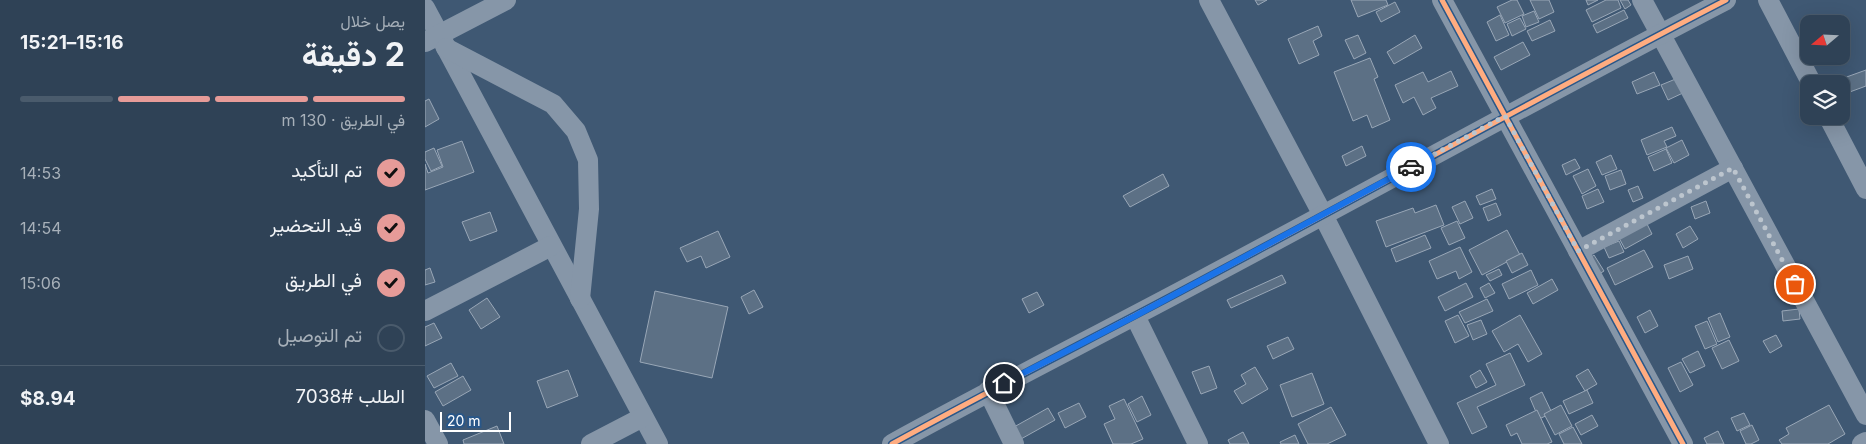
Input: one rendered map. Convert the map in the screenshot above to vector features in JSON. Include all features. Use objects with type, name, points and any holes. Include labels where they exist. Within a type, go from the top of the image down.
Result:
[{"type":"street","points":[[436,41],[505,0]]},
{"type":"street","points":[[1209,0],[1323,215],[1439,444]]},
{"type":"street","points":[[1442,0],[1683,444]]},
{"type":"street","points":[[1642,0],[1866,415]]},
{"type":"street","points":[[892,444],[988,391],[1135,316],[1505,116],[1726,0]]},
{"type":"street","points":[[1768,0],[1806,75]]},
{"type":"street","points":[[425,8],[436,41],[551,246],[658,444]]},
{"type":"street","points":[[436,41],[553,104],[576,131],[588,160],[589,209],[580,299]]},
{"type":"street","points":[[1833,125],[1866,189]]},
{"type":"street","points":[[1578,251],[1733,168]]},
{"type":"street","points":[[425,311],[551,246]]},
{"type":"street","points":[[1135,316],[1198,444]]},
{"type":"street","points":[[988,391],[1014,444]]},
{"type":"street","points":[[591,444],[643,417]]},
{"type":"street","points":[[425,420],[438,444]]},
{"type":"street","points":[[1862,444],[1866,442]]},
{"type":"building","points":[[1255,0],[1267,0],[1258,5]]},
{"type":"building","points":[[1351,0],[1386,0],[1388,5],[1358,17]]},
{"type":"building","points":[[1512,0],[1517,0],[1524,14],[1505,23],[1497,7]]},
{"type":"building","points":[[1530,0],[1549,0],[1554,12],[1539,19]]},
{"type":"building","points":[[1586,0],[1598,0],[1588,5]]},
{"type":"building","points":[[1606,0],[1618,0],[1621,8],[1592,22],[1586,10]]},
{"type":"building","points":[[1620,0],[1628,0],[1631,5],[1625,9]]},
{"type":"building","points":[[1395,2],[1400,12],[1381,22],[1376,12]]},
{"type":"building","points":[[1624,10],[1628,18],[1597,33],[1593,25]]},
{"type":"building","points":[[1534,11],[1539,22],[1526,27],[1522,16]]},
{"type":"building","points":[[1500,15],[1509,35],[1496,41],[1487,22]]},
{"type":"building","points":[[1520,18],[1526,29],[1512,36],[1507,24]]},
{"type":"building","points":[[1550,20],[1555,31],[1532,41],[1527,31]]},
{"type":"building","points":[[1318,26],[1322,36],[1313,41],[1319,55],[1299,64],[1288,39]]},
{"type":"building","points":[[1358,35],[1366,53],[1354,59],[1345,40]]},
{"type":"building","points":[[1415,35],[1422,48],[1394,64],[1387,52]]},
{"type":"building","points":[[1523,42],[1530,55],[1501,70],[1494,57]]},
{"type":"building","points":[[1370,58],[1378,77],[1374,79],[1390,120],[1372,128],[1367,115],[1353,121],[1334,72]]},
{"type":"building","points":[[1866,70],[1866,86],[1850,92],[1850,76]]},
{"type":"building","points":[[1451,71],[1458,86],[1431,98],[1436,108],[1423,115],[1414,97],[1403,103],[1395,85],[1423,72],[1428,82]]},
{"type":"building","points":[[1654,72],[1660,85],[1637,94],[1632,82]]},
{"type":"building","points":[[1678,78],[1685,92],[1668,100],[1661,85]]},
{"type":"building","points":[[429,99],[439,119],[425,127],[425,101]]},
{"type":"building","points":[[1672,127],[1676,136],[1664,141],[1667,147],[1647,155],[1641,140]]},
{"type":"building","points":[[1682,140],[1689,155],[1674,163],[1666,148]]},
{"type":"building","points":[[462,141],[474,172],[425,190],[425,164],[428,173],[443,167],[437,150]]},
{"type":"building","points":[[1362,146],[1366,156],[1346,166],[1342,156]]},
{"type":"building","points":[[434,148],[442,166],[431,171],[425,159],[425,152]]},
{"type":"building","points":[[1666,149],[1672,163],[1654,171],[1648,157]]},
{"type":"building","points":[[1611,155],[1617,169],[1602,175],[1596,162]]},
{"type":"building","points":[[1575,159],[1580,168],[1566,175],[1562,165]]},
{"type":"building","points":[[1588,169],[1596,186],[1582,194],[1573,176]]},
{"type":"building","points":[[1621,170],[1626,184],[1610,190],[1605,176]]},
{"type":"building","points":[[1163,174],[1169,186],[1130,207],[1123,196]]},
{"type":"building","points":[[1638,186],[1643,198],[1633,202],[1628,190]]},
{"type":"building","points":[[1492,189],[1496,199],[1480,205],[1476,196]]},
{"type":"building","points":[[1598,189],[1604,202],[1587,209],[1582,196]]},
{"type":"building","points":[[1465,201],[1473,218],[1460,224],[1452,207]]},
{"type":"building","points":[[1706,201],[1710,213],[1695,219],[1691,207]]},
{"type":"building","points":[[1496,203],[1501,215],[1488,221],[1483,208]]},
{"type":"building","points":[[1436,205],[1444,225],[1386,247],[1376,221],[1413,208],[1415,213]]},
{"type":"building","points":[[490,212],[497,231],[470,241],[462,222]]},
{"type":"building","points":[[1457,221],[1465,238],[1449,245],[1441,228]]},
{"type":"building","points":[[1647,224],[1652,234],[1625,249],[1619,238]]},
{"type":"building","points":[[1690,226],[1698,239],[1683,248],[1676,234]]},
{"type":"building","points":[[1507,230],[1520,255],[1482,275],[1469,250]]},
{"type":"building","points":[[718,231],[730,257],[706,268],[701,256],[687,262],[680,248]]},
{"type":"building","points":[[1425,235],[1431,248],[1396,262],[1391,249]]},
{"type":"building","points":[[1619,241],[1624,252],[1609,258],[1604,247]]},
{"type":"building","points":[[1460,247],[1472,272],[1459,279],[1456,271],[1437,279],[1429,261]]},
{"type":"building","points":[[1644,250],[1653,267],[1615,285],[1607,268]]},
{"type":"building","points":[[1522,253],[1528,265],[1512,273],[1506,261]]},
{"type":"building","points":[[1594,255],[1604,271],[1596,276],[1587,260]]},
{"type":"building","points":[[1688,256],[1693,269],[1669,279],[1664,265]]},
{"type":"building","points":[[430,268],[435,282],[425,285],[425,270]]},
{"type":"building","points":[[1499,269],[1502,275],[1490,281],[1486,275]]},
{"type":"building","points":[[1531,270],[1538,285],[1509,299],[1502,284]]},
{"type":"building","points":[[1282,275],[1286,283],[1231,308],[1227,300]]},
{"type":"building","points":[[1552,279],[1558,290],[1533,304],[1527,293]]},
{"type":"building","points":[[1466,283],[1473,297],[1445,311],[1438,297]]},
{"type":"building","points":[[1489,283],[1495,293],[1485,298],[1480,288]]},
{"type":"building","points":[[754,290],[763,307],[749,314],[741,297]]},
{"type":"building","points":[[655,291],[728,307],[712,378],[640,362]]},
{"type":"building","points":[[1037,292],[1044,305],[1029,313],[1022,299]]},
{"type":"building","points":[[487,298],[500,317],[481,329],[469,310]]},
{"type":"building","points":[[1487,299],[1493,311],[1465,323],[1459,312]]},
{"type":"building","points":[[1799,309],[1800,319],[1783,321],[1782,311]]},
{"type":"building","points":[[1650,310],[1658,326],[1645,333],[1637,317]]},
{"type":"building","points":[[1720,313],[1730,337],[1718,342],[1708,318]]},
{"type":"building","points":[[1458,315],[1469,336],[1455,343],[1445,321]]},
{"type":"building","points":[[1520,315],[1542,354],[1528,362],[1518,344],[1504,352],[1492,331]]},
{"type":"building","points":[[1481,320],[1487,334],[1473,340],[1467,325]]},
{"type":"building","points":[[1707,321],[1717,344],[1705,349],[1695,326]]},
{"type":"building","points":[[434,323],[442,338],[425,346],[425,327]]},
{"type":"building","points":[[1776,335],[1782,346],[1770,353],[1763,341]]},
{"type":"building","points":[[1288,337],[1294,349],[1273,359],[1267,346]]},
{"type":"building","points":[[1729,340],[1739,361],[1722,369],[1712,348]]},
{"type":"building","points":[[1698,351],[1705,366],[1690,373],[1682,359]]},
{"type":"building","points":[[1510,353],[1525,385],[1477,407],[1487,427],[1472,434],[1457,403],[1496,385],[1486,364]]},
{"type":"building","points":[[1681,362],[1693,385],[1680,392],[1668,368]]},
{"type":"building","points":[[451,363],[458,376],[434,388],[427,376]]},
{"type":"building","points":[[1209,366],[1217,388],[1201,394],[1192,372]]},
{"type":"building","points":[[1255,367],[1268,389],[1242,404],[1234,391],[1246,384],[1241,375]]},
{"type":"building","points":[[1588,369],[1597,384],[1585,391],[1576,376]]},
{"type":"building","points":[[568,370],[578,396],[547,408],[537,381]]},
{"type":"building","points":[[1480,370],[1487,382],[1476,388],[1470,376]]},
{"type":"building","points":[[1312,373],[1324,404],[1292,417],[1280,385]]},
{"type":"building","points":[[463,376],[471,390],[443,406],[435,392]]},
{"type":"building","points":[[1587,390],[1593,403],[1569,414],[1563,401]]},
{"type":"building","points":[[1542,392],[1552,413],[1539,419],[1530,398]]},
{"type":"building","points":[[1142,396],[1151,415],[1137,422],[1128,404]]},
{"type":"building","points":[[1124,399],[1143,439],[1131,444],[1113,444],[1104,424],[1115,419],[1109,406]]},
{"type":"building","points":[[1079,403],[1086,417],[1065,428],[1058,413]]},
{"type":"building","points":[[1561,405],[1572,426],[1555,435],[1544,414]]},
{"type":"building","points":[[1829,405],[1845,434],[1828,444],[1782,444],[1779,440],[1789,434],[1786,428]]},
{"type":"building","points":[[1331,407],[1346,435],[1327,444],[1308,444],[1298,424]]},
{"type":"building","points":[[1048,408],[1055,420],[1021,439],[1014,427]]},
{"type":"building","points":[[1537,410],[1552,442],[1547,444],[1522,444],[1517,433],[1511,436],[1506,425]]},
{"type":"building","points":[[1744,413],[1750,425],[1737,431],[1731,418]]},
{"type":"building","points":[[1592,415],[1598,426],[1581,435],[1575,424]]},
{"type":"building","points":[[1752,425],[1759,440],[1746,444],[1740,431]]},
{"type":"building","points":[[497,426],[504,444],[464,444],[463,440]]},
{"type":"building","points":[[1573,427],[1582,444],[1564,444],[1559,434]]},
{"type":"building","points":[[1718,431],[1724,444],[1707,444],[1704,438]]},
{"type":"building","points":[[1243,432],[1249,444],[1230,444],[1228,440]]},
{"type":"building","points":[[1295,435],[1299,444],[1281,444],[1280,442]]},
{"type":"cycle path","points":[[1442,0],[1683,444]]},
{"type":"cycle path","points":[[892,444],[1726,0]]},
{"type":"way so far","points":[[1411,167],[1505,116],[1578,251],[1733,168],[1795,284]]},
{"type":"route","points":[[1004,383],[1135,316],[1411,167]]}]
